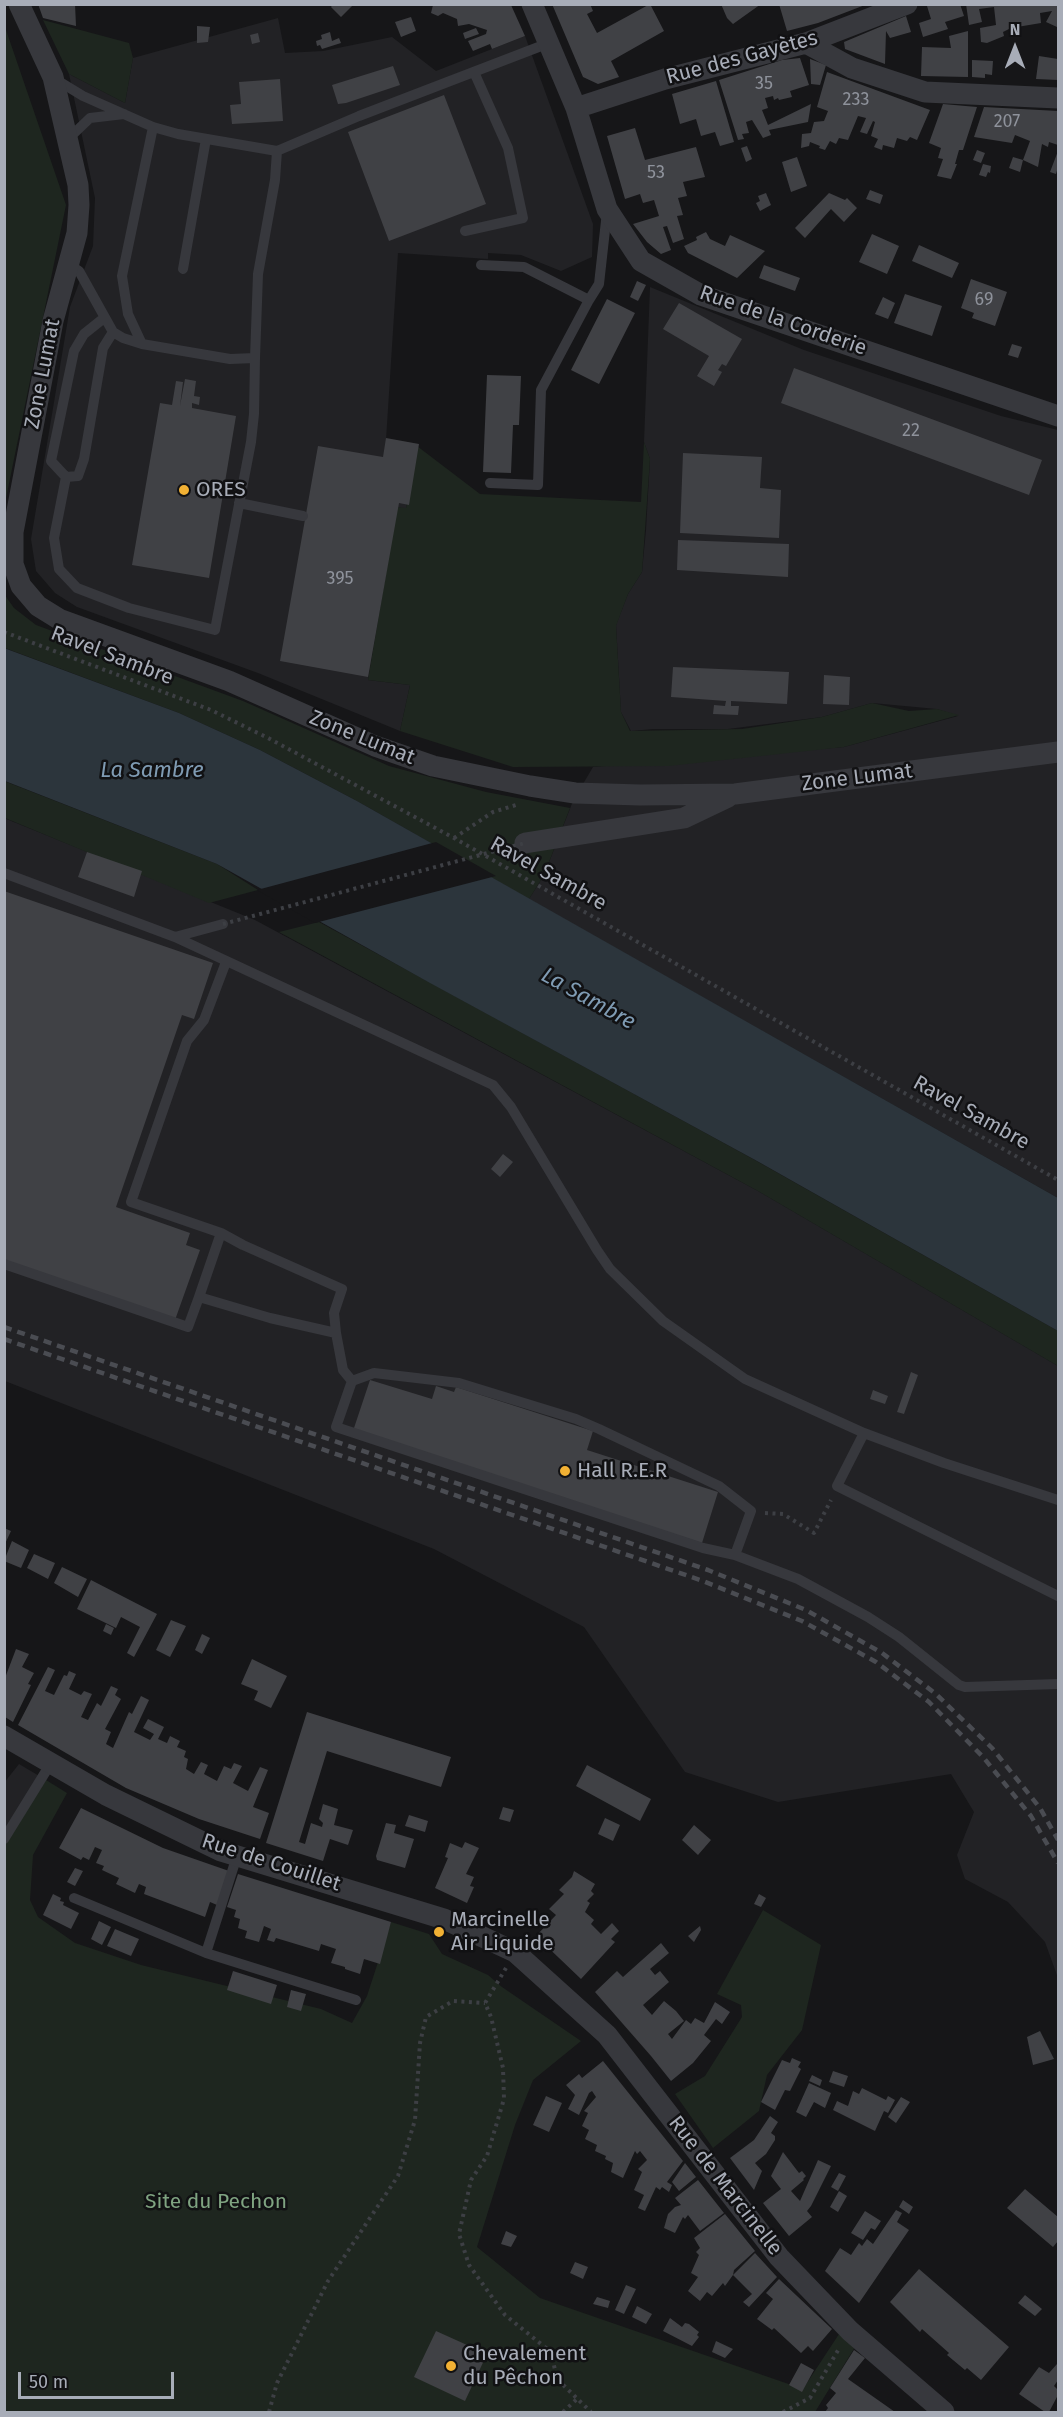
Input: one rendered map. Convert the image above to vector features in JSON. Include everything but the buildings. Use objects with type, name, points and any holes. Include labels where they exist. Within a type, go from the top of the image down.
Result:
[{"type":"street","name":"Zone Lumat","points":[[19,4],[53,77],[78,185],[79,205],[77,233],[53,321],[13,532],[13,564],[21,586],[38,606],[59,619],[229,681],[375,746],[433,766],[574,793],[735,794],[1059,752]]},
{"type":"street","name":"Rue de la Corderie","points":[[532,4],[576,108],[607,209],[641,261],[701,295],[1059,416]]},
{"type":"street","name":"Rue des Gayètes","points":[[576,108],[665,79],[806,43],[907,4]]},
{"type":"street","points":[[806,43],[852,68],[925,92],[1059,99]]},
{"type":"street","points":[[525,843],[684,818],[735,794]]},
{"type":"street","name":"Rue de Couillet","points":[[4,1736],[106,1795],[221,1851],[444,1919],[515,1952]]},
{"type":"street","name":"Rue de Marcinelle","points":[[515,1952],[607,2035],[779,2257],[850,2331],[944,2412]]},
{"type":"lane","points":[[53,77],[83,96],[153,127],[277,151],[549,43]]},
{"type":"lane","points":[[465,231],[523,218],[508,148],[474,72]]},
{"type":"lane","points":[[68,139],[90,118],[124,114]]},
{"type":"lane","points":[[142,344],[128,314],[122,276],[153,127]]},
{"type":"lane","points":[[183,268],[206,139]]},
{"type":"lane","points":[[66,477],[54,538],[59,569],[77,588],[129,608],[215,630],[251,442],[254,414],[258,274],[275,180],[277,151]]},
{"type":"lane","points":[[490,483],[538,485],[542,390],[598,284],[607,209]]},
{"type":"lane","points":[[69,264],[79,271],[112,332],[142,344],[230,359],[255,358]]},
{"type":"lane","points":[[481,265],[524,267],[589,300]]},
{"type":"lane","points":[[66,477],[51,461],[74,351],[84,334],[104,318]]},
{"type":"lane","points":[[66,477],[78,476],[84,459],[103,348],[112,332]]},
{"type":"lane","points":[[239,503],[303,516]]},
{"type":"lane","points":[[4,873],[175,937],[493,1085],[511,1107],[597,1250],[626,1287],[663,1320],[745,1379],[864,1433],[944,1463],[1059,1500]]},
{"type":"lane","points":[[175,937],[223,924]]},
{"type":"lane","points":[[226,962],[204,1020],[187,1041],[131,1202],[221,1233],[243,1245],[342,1288],[333,1312],[343,1370],[352,1381]]},
{"type":"lane","points":[[4,1264],[188,1327],[221,1233]]},
{"type":"lane","points":[[199,1297],[270,1318],[336,1333]]},
{"type":"lane","points":[[352,1381],[374,1373],[459,1383],[576,1419],[719,1486],[751,1511],[735,1556]]},
{"type":"lane","points":[[352,1381],[336,1427],[703,1548],[735,1556],[798,1579],[899,1637],[959,1685],[976,1688],[1059,1684]]},
{"type":"lane","points":[[864,1433],[837,1486],[1059,1596]]},
{"type":"lane","points":[[4,1839],[51,1763]]},
{"type":"lane","points":[[206,1953],[237,1856]]},
{"type":"lane","points":[[74,1898],[206,1953],[356,2000]]},
{"type":"path","name":"Ravel Sambre","points":[[4,632],[211,710],[331,771],[454,838],[1059,1180]]},
{"type":"path","points":[[454,838],[493,812],[525,803],[530,786]]},
{"type":"path","points":[[223,924],[525,843]]},
{"type":"path","points":[[751,1511],[783,1514],[814,1533],[837,1486]]},
{"type":"path","points":[[484,2003],[515,1952]]},
{"type":"path","points":[[269,2412],[277,2383],[328,2281],[398,2176],[415,2120],[420,2043],[426,2017],[453,2001],[484,2003]]},
{"type":"path","points":[[484,2003],[491,2017],[503,2068],[504,2099],[488,2156],[471,2180],[459,2234],[475,2274],[505,2315],[551,2352],[557,2379],[591,2412]]},
{"type":"path","points":[[783,2412],[810,2398],[850,2331]]},
{"type":"path","points":[[564,2412],[577,2399]]},
{"type":"shaded area","points":[[278,18],[285,53],[323,51],[392,37],[436,71],[525,36],[593,224],[592,257],[561,271],[521,255],[488,253],[488,259],[398,253],[386,440],[417,446],[406,509],[397,507],[368,680],[410,685],[400,731],[258,673],[77,607],[55,593],[36,571],[31,539],[70,307],[93,246],[95,198],[69,74],[125,103],[133,58]]},
{"type":"shaded area","points":[[650,287],[804,350],[1001,416],[1058,430],[1058,1198],[529,899],[544,875],[573,801],[593,767],[844,747],[958,716],[937,709],[872,703],[822,717],[728,729],[631,731],[621,712],[616,625],[628,594],[642,572],[650,459],[644,442]]},
{"type":"shaded area","points":[[4,818],[255,920],[758,1191],[1058,1366],[1058,1978],[1045,1942],[1008,1902],[965,1879],[957,1855],[974,1812],[951,1774],[778,1802],[685,1772],[584,1627],[434,1549],[5,1381]]},
{"type":"shaded area","points":[[19,1764],[46,1780],[4,1844],[4,1783]]},
{"type":"green space","points":[[43,20],[129,43],[133,58],[125,103],[69,74]]},
{"type":"green space","points":[[5,27],[66,205],[5,503]]},
{"type":"green space","points":[[644,442],[650,459],[642,572],[628,594],[616,626],[621,712],[630,731],[742,729],[822,717],[872,703],[909,711],[937,709],[959,715],[844,747],[669,766],[513,767],[400,731],[410,685],[368,680],[397,507],[406,508],[417,446],[480,494],[641,502]]},
{"type":"green space","points":[[4,594],[14,608],[36,625],[243,701],[389,766],[486,792],[570,808],[544,875],[529,899],[357,801],[260,750],[179,713],[5,648]]},
{"type":"green space","points":[[4,781],[217,864],[258,890],[209,903],[5,818]]},
{"type":"green space","points":[[319,922],[753,1159],[1058,1331],[1058,1366],[758,1191],[279,932]]},
{"type":"green space","name":"Site du Pechon","points":[[46,1780],[67,1793],[33,1855],[30,1900],[38,1917],[75,1943],[141,1965],[321,2009],[352,2023],[367,1996],[391,1922],[429,1934],[442,1954],[488,1975],[581,2041],[533,2080],[515,2125],[477,2247],[540,2298],[803,2389],[839,2334],[855,2347],[815,2412],[5,2412],[4,1844]]},
{"type":"green space","points":[[763,1910],[821,1945],[802,2030],[767,2075],[759,2111],[713,2148],[675,2094],[705,2076],[742,2017],[741,2005],[717,1994]]},
{"type":"water","name":"La Sambre","points":[[4,648],[179,713],[260,750],[357,801],[1058,1198],[1058,1331],[757,1161],[217,864],[5,781]]},
{"type":"pier","points":[[436,842],[496,876],[315,923],[257,890]]},
{"type":"railway","points":[[4,1327],[708,1570],[806,1610],[882,1653],[936,1694],[992,1748],[1040,1808],[1058,1840]]},
{"type":"railway","points":[[4,1339],[703,1581],[802,1621],[876,1662],[929,1702],[983,1757],[1031,1816],[1058,1863]]},
{"type":"place","name":"ORES","points":[[184,490]]},
{"type":"place","name":"Hall R.E.R","points":[[565,1471]]},
{"type":"place","name":"Marcinelle Air Liquide","points":[[439,1932]]},
{"type":"place","name":"Chevalement du Pêchon","points":[[451,2366]]}]
